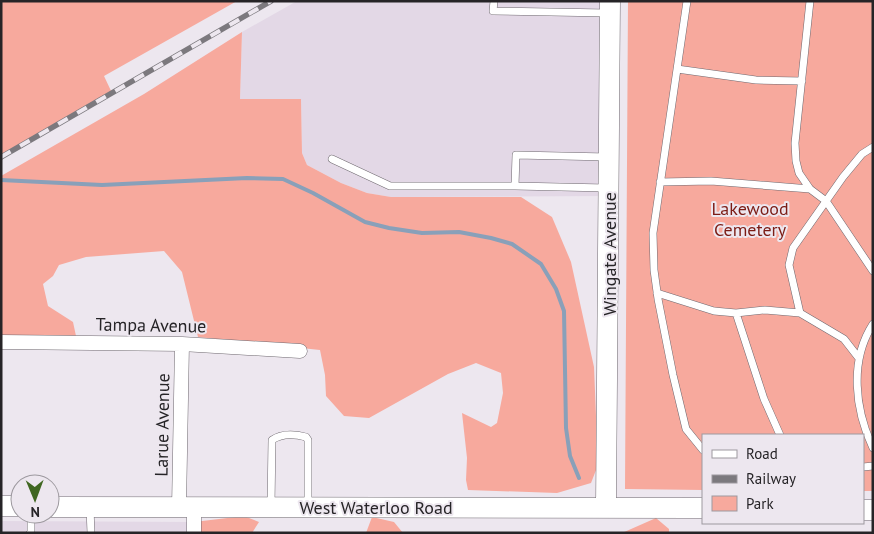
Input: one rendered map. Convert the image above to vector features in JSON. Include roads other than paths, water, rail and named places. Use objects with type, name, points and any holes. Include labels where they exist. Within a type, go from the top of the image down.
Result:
[{"type":"main road","name":"Wingate Avenue","points":[[606,507],[610,7]]},
{"type":"main road","name":"West Waterloo Road","points":[[60,507],[702,508]]},
{"type":"street","name":"Tampa Avenue","points":[[1,342],[182,344],[300,351]]},
{"type":"street","name":"Larue Avenue","points":[[182,344],[186,507],[194,533]]},
{"type":"lane","points":[[494,1],[493,11],[610,7]]},
{"type":"lane","points":[[687,1],[653,233],[654,270],[673,375],[686,429],[702,449]]},
{"type":"lane","points":[[810,1],[795,143],[796,161],[799,173],[810,189],[826,201],[873,270]]},
{"type":"lane","points":[[677,69],[756,80],[802,81]]},
{"type":"lane","points":[[800,314],[788,265],[793,248],[862,154],[873,147]]},
{"type":"lane","points":[[515,186],[516,156],[609,157]]},
{"type":"lane","points":[[332,159],[390,186],[414,188],[515,186],[609,188]]},
{"type":"lane","points":[[660,182],[711,181],[810,189]]},
{"type":"lane","points":[[657,293],[714,311],[736,313],[765,310],[800,314],[844,339],[858,356]]},
{"type":"lane","points":[[736,313],[764,399],[780,434]]},
{"type":"lane","points":[[873,324],[858,356],[857,379],[863,428],[873,448]]},
{"type":"lane","points":[[271,507],[272,440],[278,436],[297,434],[306,437],[308,440],[308,507]]},
{"type":"lane","points":[[90,507],[91,533]]},
{"type":"waterway","points":[[1,180],[102,185],[247,178],[283,179],[313,193],[365,222],[422,233],[459,232],[512,244],[541,264],[556,289],[564,311],[566,428],[570,456],[579,478]]},
{"type":"railway","points":[[1,157],[271,1]]},
{"type":"park label","name":"Lakewood Cemetery","points":[[750,218]]}]
